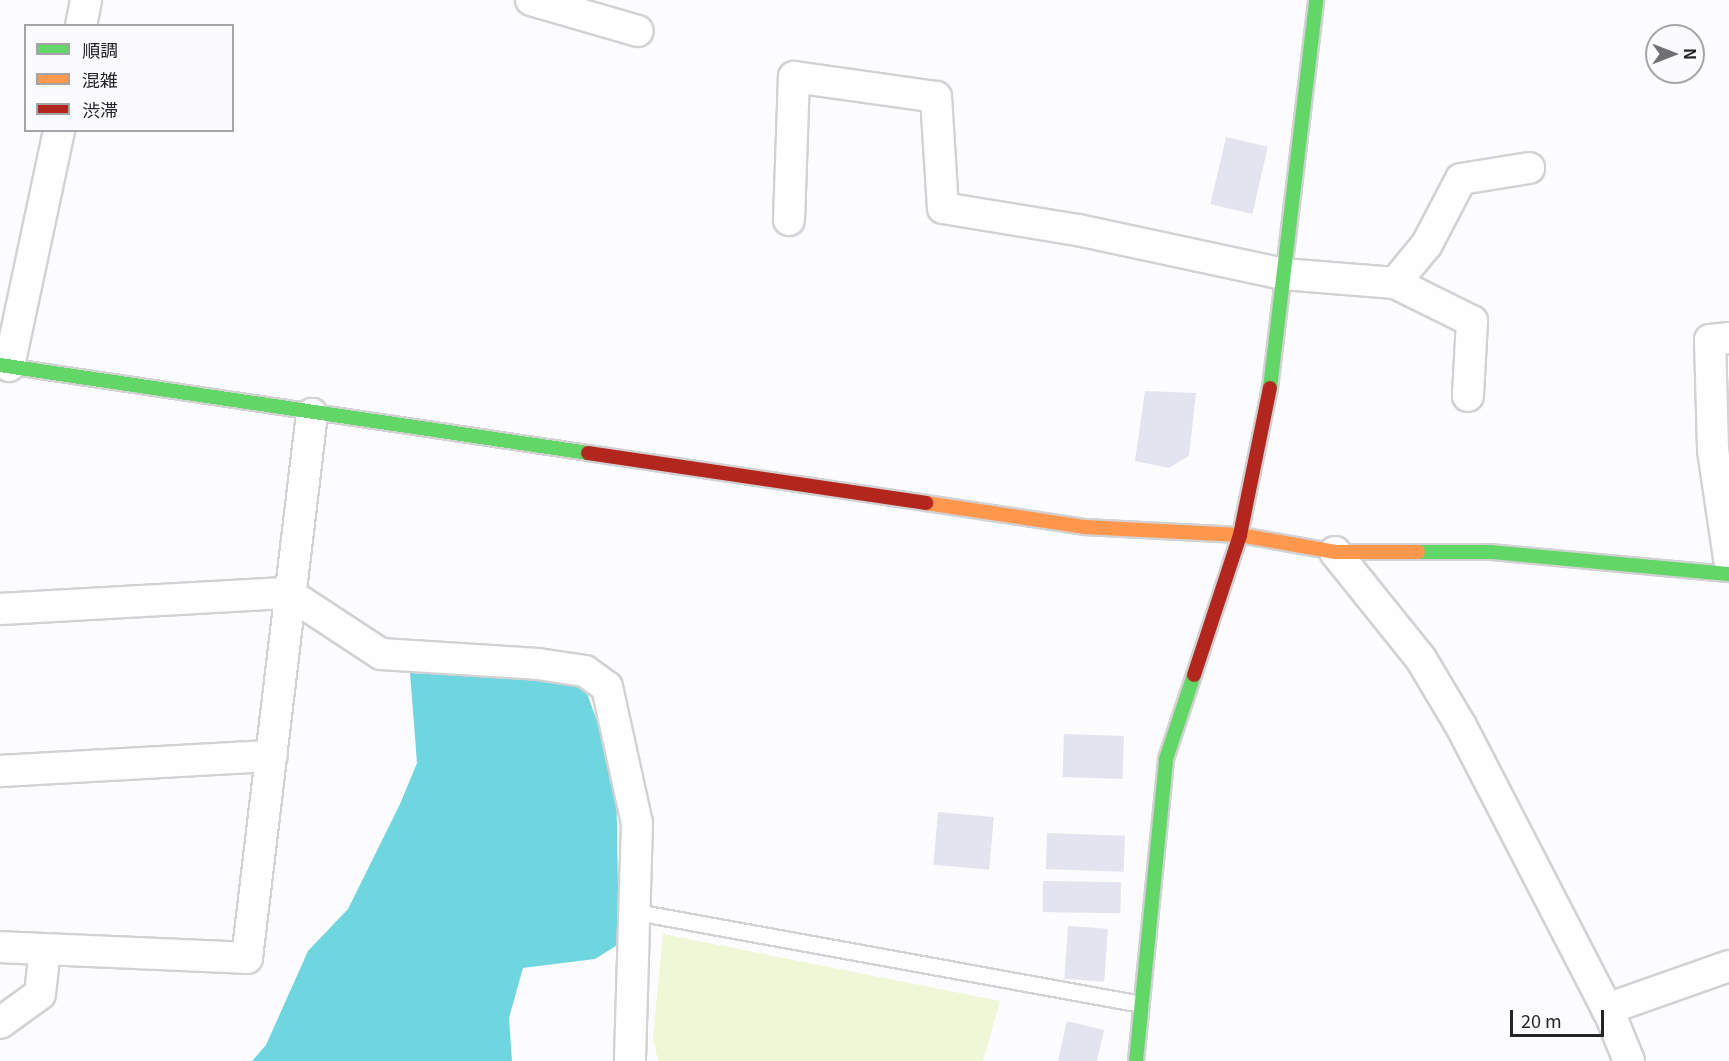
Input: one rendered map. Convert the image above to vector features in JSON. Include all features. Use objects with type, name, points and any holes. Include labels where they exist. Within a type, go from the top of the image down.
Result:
[{"type":"street","points":[[81,24],[86,0]]},
{"type":"street","points":[[531,0],[638,31]]},
{"type":"street","points":[[1136,1061],[1166,759],[1240,535],[1268,407],[1316,0]]},
{"type":"street","points":[[789,220],[794,77],[936,97],[943,208],[1078,230],[1283,274],[1395,283],[1472,321],[1468,396]]},
{"type":"street","points":[[58,132],[4,365],[312,414],[908,497],[1084,527],[1240,535],[1335,552],[1491,552],[1729,574]]},
{"type":"street","points":[[1395,283],[1428,244],[1461,179],[1529,168]]},
{"type":"street","points":[[1729,338],[1710,340],[1713,450],[1729,559]]},
{"type":"street","points":[[0,947],[247,958],[272,756],[285,672],[288,593],[312,414]]},
{"type":"street","points":[[1335,552],[1421,659],[1461,726],[1606,1009],[1629,1061]]},
{"type":"street","points":[[0,609],[288,593],[381,654],[538,664],[585,671],[607,687],[637,823],[630,1061]]},
{"type":"street","points":[[0,771],[272,756]]},
{"type":"street","points":[[0,1023],[40,994],[45,949]]},
{"type":"street","points":[[1606,1009],[1729,966]]},
{"type":"lane","points":[[636,912],[1141,1004]]},
{"type":"green space","points":[[663,934],[1000,1001],[983,1061],[658,1061],[653,1037]]},
{"type":"water","points":[[410,673],[581,677],[616,773],[619,944],[595,959],[523,968],[509,1018],[512,1061],[252,1061],[266,1045],[308,951],[348,909],[400,804],[417,763]]},
{"type":"building","points":[[1226,137],[1268,147],[1252,214],[1210,204]]},
{"type":"building","points":[[1145,391],[1196,393],[1189,456],[1169,468],[1135,461]]},
{"type":"building","points":[[1064,734],[1124,736],[1122,779],[1062,777]]},
{"type":"building","points":[[938,812],[994,817],[989,870],[933,865]]},
{"type":"building","points":[[1047,833],[1125,836],[1124,872],[1046,869]]},
{"type":"building","points":[[1043,881],[1121,882],[1120,913],[1042,912]]},
{"type":"building","points":[[1068,926],[1108,929],[1104,982],[1064,979]]},
{"type":"building","points":[[1067,1021],[1104,1030],[1097,1061],[1058,1061]]},
{"type":"traffic: fast","points":[[1270,388],[1316,0]]},
{"type":"traffic: fast","points":[[0,365],[588,453]]},
{"type":"traffic: fast","points":[[1418,552],[1491,552],[1729,574]]},
{"type":"traffic: fast","points":[[1136,1061],[1166,759],[1194,675]]},
{"type":"traffic: slow","points":[[926,503],[1084,527],[1240,535],[1335,552],[1418,552]]},
{"type":"traffic: jam","points":[[1194,675],[1240,535],[1270,388]]},
{"type":"traffic: jam","points":[[588,453],[926,503]]}]
